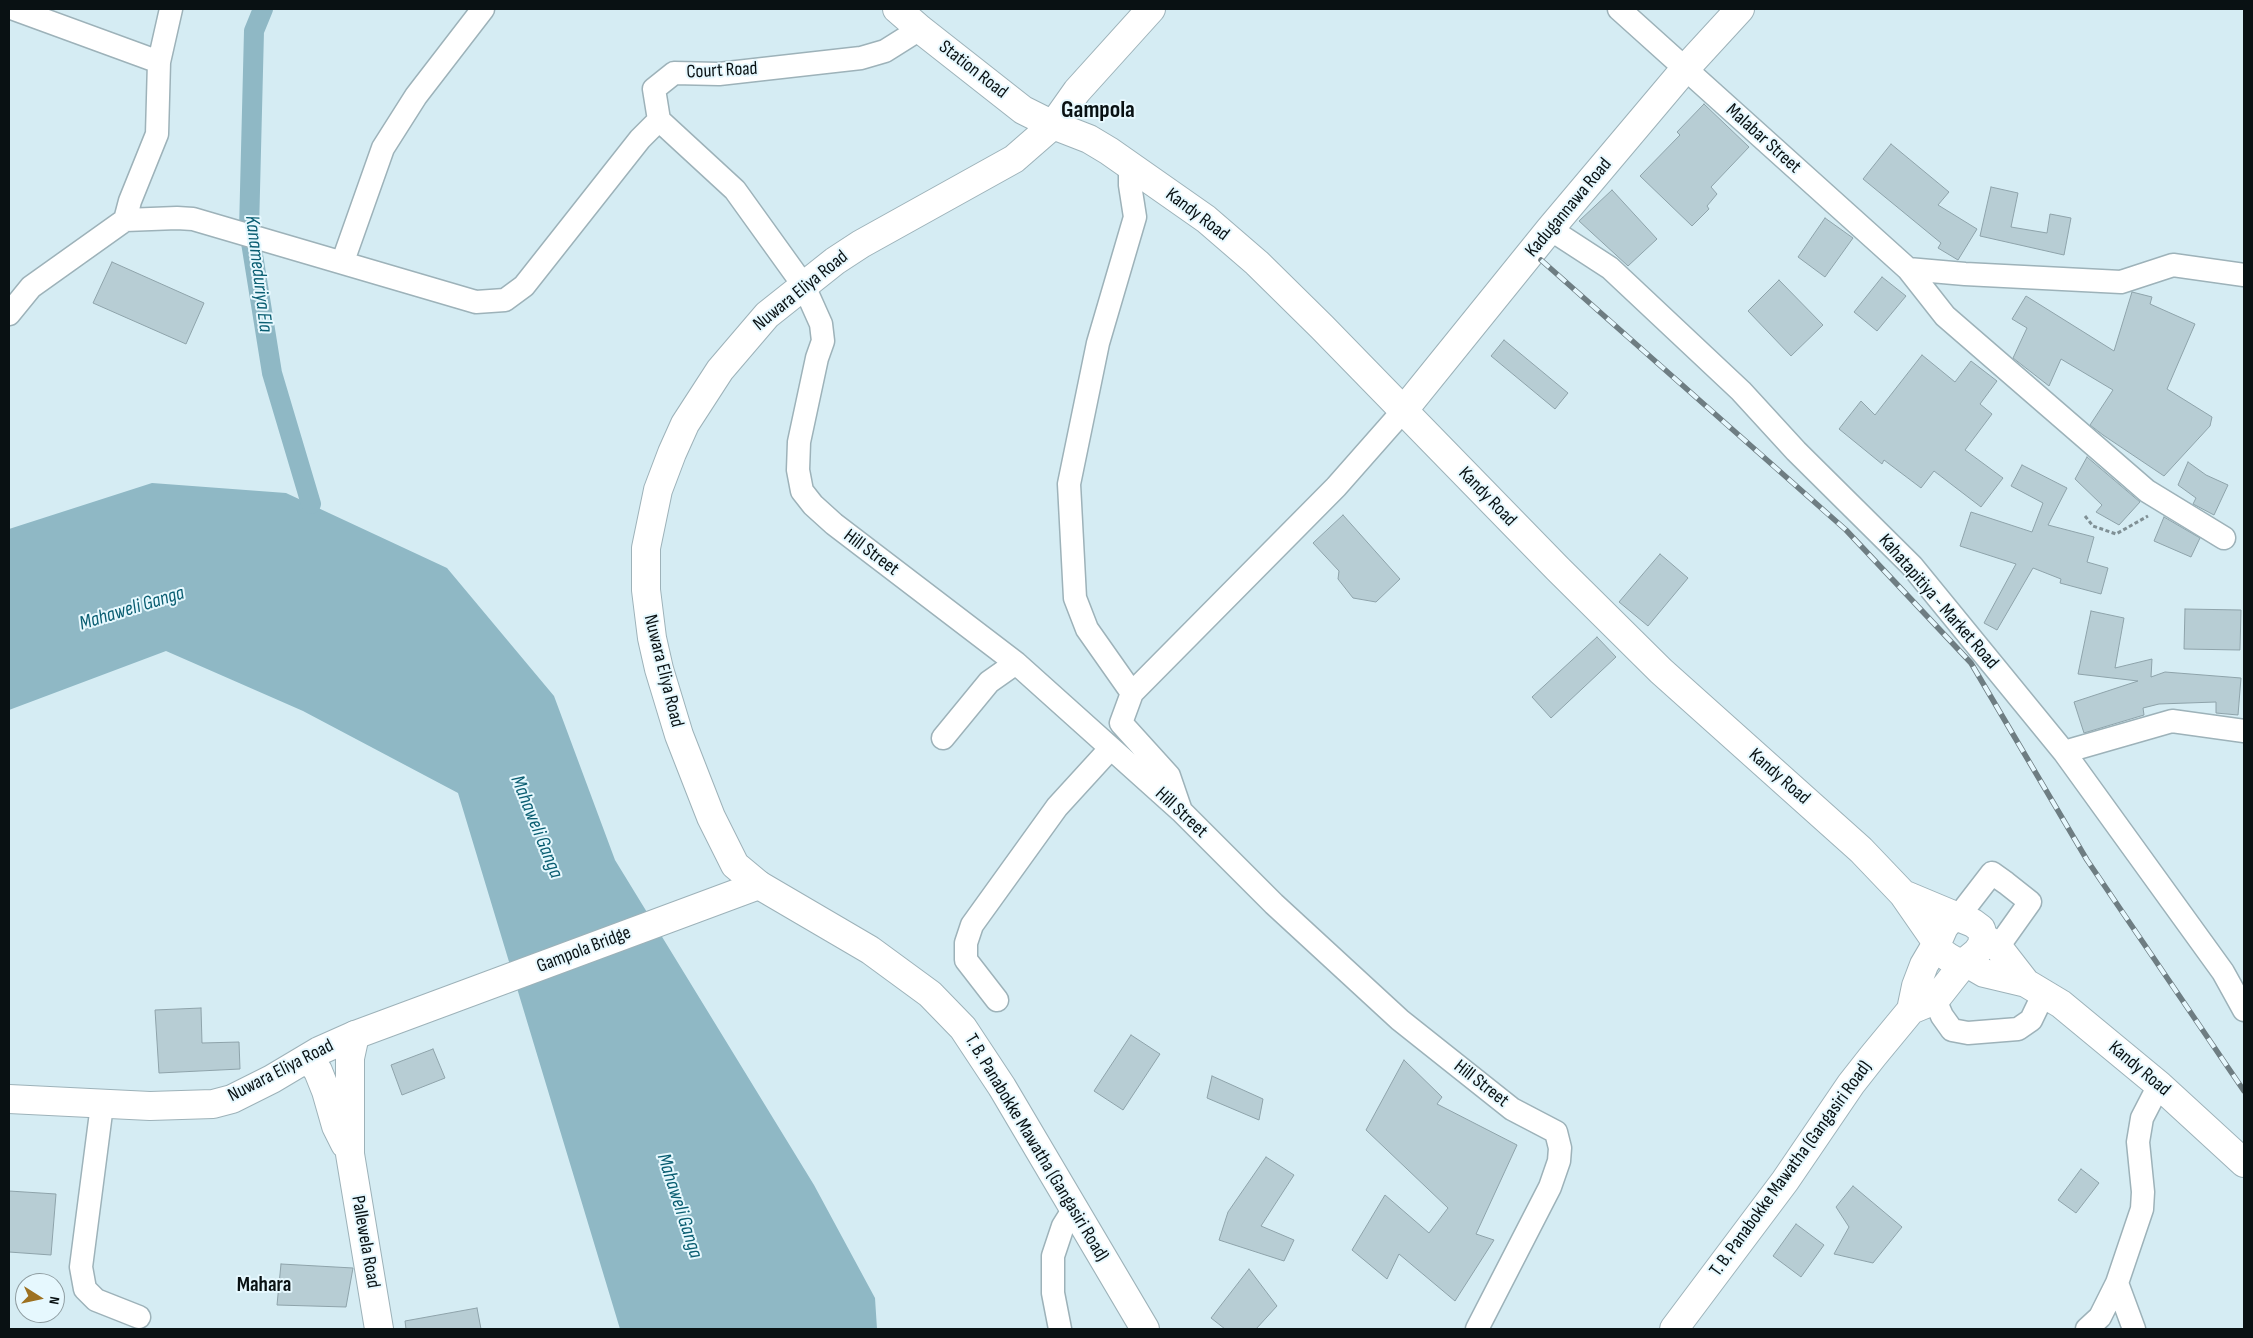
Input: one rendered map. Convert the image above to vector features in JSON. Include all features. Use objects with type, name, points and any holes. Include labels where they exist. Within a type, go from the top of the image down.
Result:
[{"type":"main road","name":"Station Road","points":[[897,9],[920,30],[1017,105],[1053,126]]},
{"type":"main road","name":"Nuwara Eliya Road","points":[[759,885],[741,872],[727,853],[710,817],[679,735],[659,669],[652,638],[646,590],[646,548],[658,490],[685,424],[738,346],[767,315],[834,261],[1014,159],[1053,126],[1077,91],[1151,9]]},
{"type":"main road","name":"Kadugannawa Road","points":[[1404,411],[1550,229],[1684,70],[1740,9]]},
{"type":"main road","name":"Kandy Road","points":[[1053,126],[1089,139],[1206,220],[1257,263],[1322,326],[1662,672],[1823,815],[1903,894],[1937,943]]},
{"type":"main road","name":"Gampola Bridge","points":[[456,998],[759,885]]},
{"type":"main road","name":"T. B. Panabokke Mawatha (Gangasiri Road)","points":[[759,885],[870,950],[930,994],[963,1028],[981,1052],[1145,1329]]},
{"type":"main road","name":"Kandy Road","points":[[1903,894],[1958,917]]},
{"type":"main road","points":[[1958,917],[1974,923],[1990,942],[1982,946],[1964,962],[1955,961],[1948,957],[1941,952],[1937,943],[1944,927],[1950,920],[1958,917]]},
{"type":"main road","name":"Kandy Road","points":[[1990,942],[2035,988],[2061,1004],[2159,1085],[2244,1163]]},
{"type":"main road","name":"T. B. Panabokke Mawatha (Gangasiri Road)","points":[[1923,1005],[1916,986],[1924,965],[1937,943]]},
{"type":"main road","name":"Kandy Road","points":[[1964,962],[1984,973],[2035,988]]},
{"type":"main road","name":"T. B. Panabokke Mawatha (Gangasiri Road)","points":[[1674,1329],[1785,1181],[1851,1084],[1964,962]]},
{"type":"main road","name":"Nuwara Eliya Road","points":[[9,1099],[102,1105],[213,1104],[232,1099],[355,1035],[402,1016],[456,998]]},
{"type":"main road","name":"Pallewela Road","points":[[355,1035],[350,1058],[350,1154],[380,1329]]},
{"type":"main road","name":"Pallewela Road","points":[[308,1058],[321,1078],[336,1126],[350,1154]]},
{"type":"street","points":[[14,9],[158,62]]},
{"type":"street","points":[[124,220],[157,134],[158,62],[171,9]]},
{"type":"street","points":[[343,261],[383,148],[416,96],[483,9]]},
{"type":"street","name":"Malabar Street","points":[[1619,9],[1684,70],[1908,269],[1945,316],[2147,491],[2224,538]]},
{"type":"street","name":"Court Road","points":[[659,120],[654,89],[674,73],[719,74],[861,58],[884,51],[920,30]]},
{"type":"street","points":[[9,314],[32,287],[124,220],[193,219],[343,261],[476,302],[505,300],[524,286],[640,139],[659,120],[735,190],[804,286]]},
{"type":"street","points":[[1130,167],[1135,217],[1098,343],[1069,484],[1075,598],[1087,629],[1132,693]]},
{"type":"street","name":"Kahatapitiya - Market Road","points":[[1550,229],[1610,268],[1741,391],[1796,451],[1912,566],[2064,752],[2223,972],[2244,1010]]},
{"type":"street","points":[[1908,269],[2121,282],[2173,264],[2244,275]]},
{"type":"street","name":"Hill Street","points":[[804,286],[821,324],[823,341],[812,380],[799,442],[798,470],[802,491],[812,505],[834,524],[1016,663],[1181,811],[1274,904],[1400,1020],[1512,1109],[1556,1132],[1560,1148],[1559,1161],[1550,1187],[1477,1329]]},
{"type":"street","points":[[1181,811],[1169,776],[1121,723],[1132,693],[1336,487],[1404,411]]},
{"type":"street","points":[[943,738],[989,682],[1016,663]]},
{"type":"street","points":[[2064,752],[2172,721],[2244,731]]},
{"type":"street","points":[[997,1000],[966,960],[966,943],[972,925],[1057,807],[1110,749]]},
{"type":"street","points":[[1958,917],[1992,873],[2030,902],[1990,942]]},
{"type":"street","points":[[1923,1005],[1942,1016],[1952,1030],[1968,1033],[2018,1029],[2030,1020],[2035,988]]},
{"type":"street","points":[[2087,1329],[2100,1317],[2117,1283],[2142,1209],[2143,1192],[2138,1142],[2142,1118],[2159,1085]]},
{"type":"street","points":[[102,1105],[81,1267],[85,1289],[96,1300],[139,1317]]},
{"type":"street","points":[[1060,1329],[1053,1293],[1052,1256],[1063,1226],[1073,1210]]},
{"type":"street","points":[[2117,1283],[2134,1329]]},
{"type":"path","points":[[2085,516],[2093,526],[2116,534],[2169,505]]},
{"type":"water","name":"Mahaweli Ganga","points":[[152,483],[286,493],[447,568],[554,696],[615,860],[814,1185],[875,1298],[877,1329],[620,1329],[458,793],[303,711],[166,651],[9,710],[9,529]]},
{"type":"building","points":[[1704,104],[1749,147],[1711,187],[1717,194],[1707,206],[1709,209],[1692,226],[1640,176],[1680,135],[1677,132]]},
{"type":"building","points":[[1891,144],[1949,192],[1938,205],[1977,229],[1958,260],[1938,248],[1941,243],[1863,179]]},
{"type":"building","points":[[1991,187],[2018,193],[2011,227],[2047,233],[2050,214],[2071,218],[2064,255],[1980,236]]},
{"type":"building","points":[[1612,190],[1657,239],[1628,266],[1579,221]]},
{"type":"building","points":[[1825,218],[1853,238],[1825,277],[1798,257]]},
{"type":"building","points":[[112,262],[204,303],[186,344],[93,303]]},
{"type":"building","points":[[1882,277],[1906,296],[1877,331],[1854,312]]},
{"type":"building","points":[[1779,280],[1823,325],[1791,356],[1748,311]]},
{"type":"building","points":[[2132,292],[2152,297],[2150,304],[2195,324],[2167,389],[2212,417],[2210,426],[2164,476],[2090,425],[2113,390],[2061,359],[2049,386],[2013,358],[2027,328],[2012,319],[2026,296],[2114,351]]},
{"type":"building","points":[[1504,340],[1568,393],[1555,409],[1491,356]]},
{"type":"building","points":[[1922,355],[1955,382],[1971,361],[1997,381],[1980,404],[1992,414],[1965,450],[2003,478],[1981,507],[1934,471],[1921,488],[1884,460],[1882,464],[1839,429],[1861,401],[1875,415]]},
{"type":"building","points":[[2087,457],[2140,502],[2119,525],[2096,512],[2102,505],[2075,479]]},
{"type":"building","points":[[2188,462],[2206,475],[2228,485],[2214,515],[2193,504],[2196,498],[2178,485]]},
{"type":"building","points":[[2022,465],[2067,488],[2048,525],[2094,537],[2087,562],[2108,568],[2101,594],[2060,583],[2061,579],[2033,568],[1997,630],[1984,623],[2016,564],[1960,546],[1971,512],[2032,532],[2043,503],[2011,486]]},
{"type":"building","points":[[1343,515],[1400,579],[1376,602],[1353,598],[1338,579],[1339,571],[1313,543]]},
{"type":"building","points":[[2164,517],[2200,538],[2191,557],[2154,541]]},
{"type":"building","points":[[1660,554],[1688,578],[1648,626],[1619,602]]},
{"type":"building","points":[[2185,609],[2241,610],[2240,650],[2184,649]]},
{"type":"building","points":[[2091,611],[2124,618],[2115,668],[2152,659],[2151,677],[2165,672],[2241,678],[2238,715],[2216,713],[2216,702],[2159,704],[2143,708],[2144,715],[2084,733],[2074,702],[2138,681],[2078,674]]},
{"type":"building","points":[[1597,637],[1616,657],[1551,718],[1532,697]]},
{"type":"building","points":[[201,1008],[202,1043],[239,1042],[240,1069],[159,1073],[155,1010]]},
{"type":"building","points":[[1131,1035],[1160,1054],[1123,1110],[1094,1091]]},
{"type":"building","points":[[433,1049],[445,1078],[402,1095],[391,1065]]},
{"type":"building","points":[[1404,1060],[1442,1097],[1437,1104],[1517,1145],[1476,1234],[1494,1240],[1455,1301],[1399,1254],[1387,1279],[1352,1250],[1385,1195],[1429,1233],[1448,1208],[1366,1130]]},
{"type":"building","points":[[1212,1076],[1263,1099],[1259,1120],[1207,1098]]},
{"type":"building","points":[[1266,1157],[1294,1175],[1261,1226],[1294,1240],[1284,1261],[1219,1240],[1228,1212]]},
{"type":"building","points":[[2081,1169],[2099,1183],[2076,1213],[2058,1200]]},
{"type":"building","points":[[1853,1186],[1902,1227],[1873,1263],[1834,1254],[1849,1227],[1836,1207]]},
{"type":"building","points":[[9,1191],[56,1194],[51,1255],[9,1252]]},
{"type":"building","points":[[1796,1224],[1824,1245],[1801,1277],[1773,1256]]},
{"type":"building","points":[[281,1264],[353,1268],[346,1307],[277,1305]]},
{"type":"building","points":[[1249,1269],[1277,1306],[1256,1329],[1225,1329],[1211,1318]]},
{"type":"building","points":[[477,1308],[481,1329],[406,1329],[405,1321]]},
{"type":"waterway","name":"Kanameduriya Ela","points":[[263,9],[254,31],[249,230],[272,373],[311,504]]},
{"type":"railway","points":[[1541,260],[1846,530],[1971,663],[2087,860],[2244,1091]]},
{"type":"district","name":"Gampola","points":[[1098,111]]},
{"type":"district","name":"Mahara","points":[[264,1286]]}]
